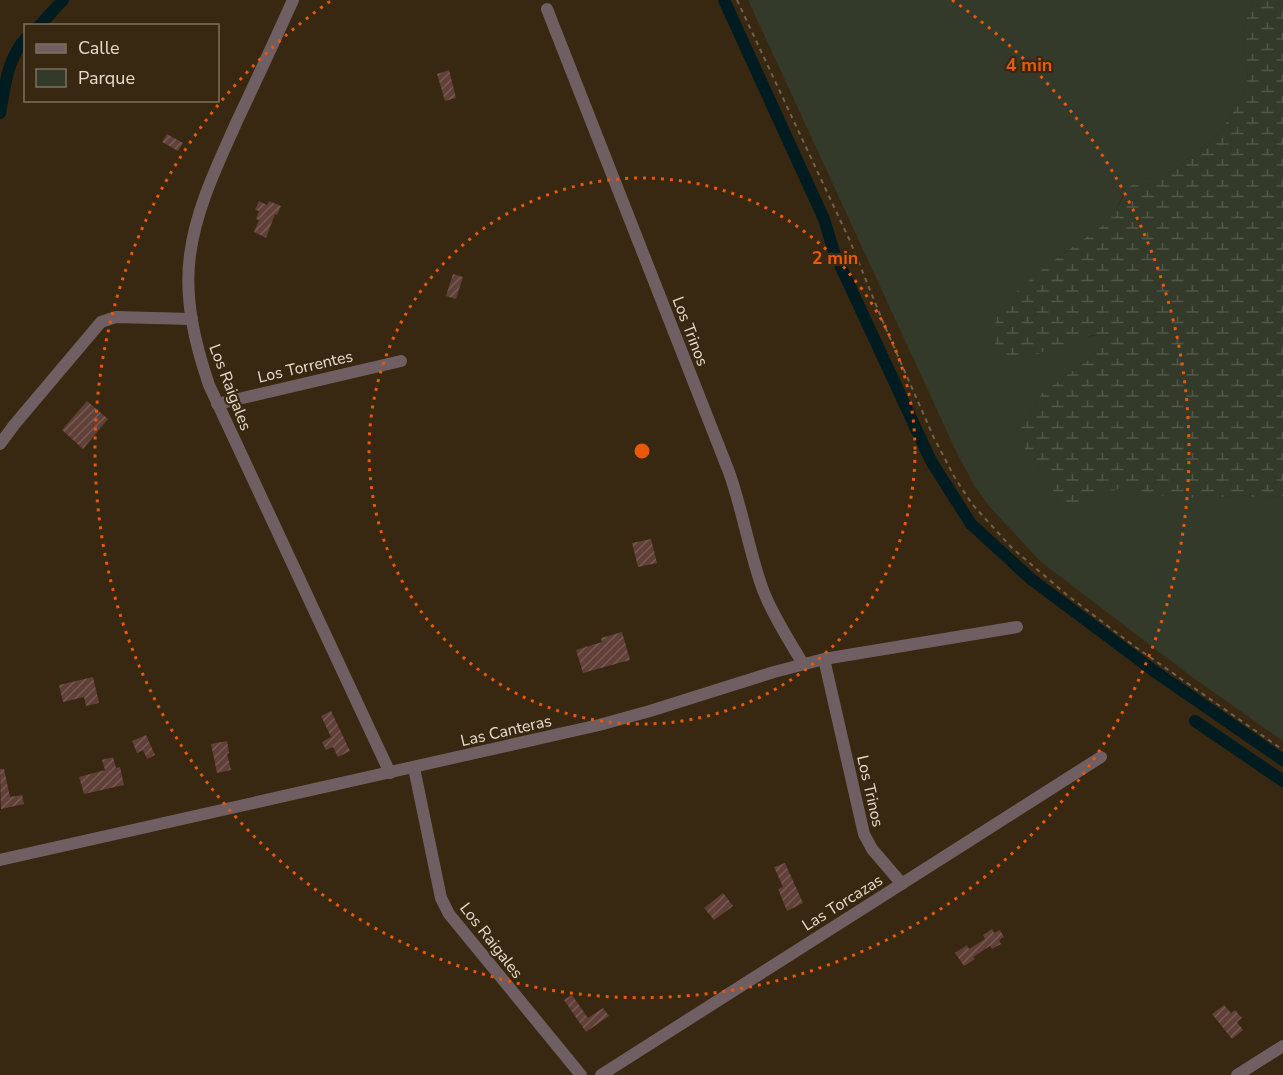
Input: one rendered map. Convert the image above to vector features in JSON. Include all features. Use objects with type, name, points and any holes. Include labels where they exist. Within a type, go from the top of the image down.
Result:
[{"type":"street","name":"Los Raigales","points":[[293,0],[220,158],[203,202],[192,240],[190,256],[188,281],[192,319],[203,366],[218,404],[390,773]]},
{"type":"street","name":"Los Trinos","points":[[547,9],[729,472],[768,601],[803,664]]},
{"type":"street","points":[[0,444],[101,322],[116,317],[192,319]]},
{"type":"street","name":"Los Torrentes","points":[[218,404],[401,361]]},
{"type":"street","name":"Las Canteras","points":[[0,860],[623,719],[774,672],[824,659],[1017,627]]},
{"type":"street","name":"Los Trinos","points":[[824,659],[864,834],[872,849],[902,884]]},
{"type":"street","name":"Las Torcazas","points":[[601,1075],[1101,757]]},
{"type":"street","name":"Los Raigales","points":[[414,768],[441,898],[448,914],[581,1075]]},
{"type":"street","points":[[1237,1075],[1283,1046]]},
{"type":"path","points":[[737,0],[850,241],[934,438],[972,504],[1012,548],[1067,595],[1134,646],[1283,750]]},
{"type":"green space","points":[[748,0],[1253,0],[1242,40],[1248,68],[1247,87],[1220,133],[1173,171],[1137,182],[1123,195],[1115,211],[1102,226],[1049,264],[994,330],[995,346],[1008,364],[1081,338],[1100,336],[1103,344],[1091,358],[1042,393],[1023,422],[1030,458],[1048,478],[1058,504],[1079,507],[1101,494],[1119,489],[1216,498],[1242,495],[1259,498],[1283,496],[1283,741],[1192,677],[1040,561],[989,506],[974,485],[956,451]]},
{"type":"green space","points":[[1253,0],[1283,0],[1283,496],[1176,498],[1119,489],[1101,494],[1079,507],[1063,510],[1058,504],[1048,478],[1025,449],[1020,430],[1042,393],[1091,358],[1103,344],[1100,336],[1093,335],[1008,364],[1000,363],[995,346],[994,330],[997,315],[1020,288],[1102,226],[1115,211],[1129,187],[1137,182],[1173,171],[1220,133],[1247,87],[1248,68],[1242,40]]},
{"type":"building","points":[[449,70],[456,98],[445,101],[437,74]]},
{"type":"building","points":[[167,134],[183,143],[178,151],[162,142]]},
{"type":"building","points":[[259,201],[267,205],[269,201],[281,206],[277,215],[275,214],[266,238],[254,232],[259,220],[256,219],[259,211],[255,210]]},
{"type":"building","points":[[453,274],[463,277],[456,299],[446,296]]},
{"type":"building","points":[[87,401],[108,419],[83,449],[62,430]]},
{"type":"building","points":[[651,539],[657,563],[638,567],[632,543]]},
{"type":"building","points":[[622,632],[630,660],[583,673],[576,650],[602,642],[601,638]]},
{"type":"building","points":[[93,677],[99,703],[86,706],[84,697],[63,702],[59,685]]},
{"type":"building","points":[[331,711],[350,751],[338,757],[333,747],[326,750],[322,742],[331,737],[321,716]]},
{"type":"building","points":[[146,735],[155,755],[147,759],[143,750],[137,753],[132,741]]},
{"type":"building","points":[[227,741],[231,770],[217,773],[211,744]]},
{"type":"building","points":[[113,757],[116,768],[120,767],[124,785],[84,794],[79,777],[105,770],[102,760]]},
{"type":"building","points":[[0,769],[4,769],[10,797],[22,795],[24,804],[1,809]]},
{"type":"building","points":[[785,863],[803,903],[787,911],[778,889],[783,887],[774,867]]},
{"type":"building","points":[[723,893],[733,906],[714,920],[704,908]]},
{"type":"building","points":[[992,929],[994,933],[1000,930],[1004,937],[999,940],[1001,944],[992,949],[990,946],[964,966],[955,953],[967,945],[969,949],[985,939],[983,935]]},
{"type":"building","points":[[572,995],[588,1018],[603,1008],[609,1016],[586,1032],[564,1000]]},
{"type":"building","points":[[1224,1005],[1231,1013],[1235,1010],[1242,1018],[1237,1022],[1243,1030],[1232,1039],[1212,1014]]},
{"type":"waterway","points":[[41,24],[63,0]]},
{"type":"waterway","points":[[724,0],[824,219],[834,252],[931,461],[971,524],[1031,579],[1154,671],[1283,760]]},
{"type":"waterway","points":[[0,113],[11,64],[24,41]]},
{"type":"waterway","points":[[1195,721],[1283,781]]}]
